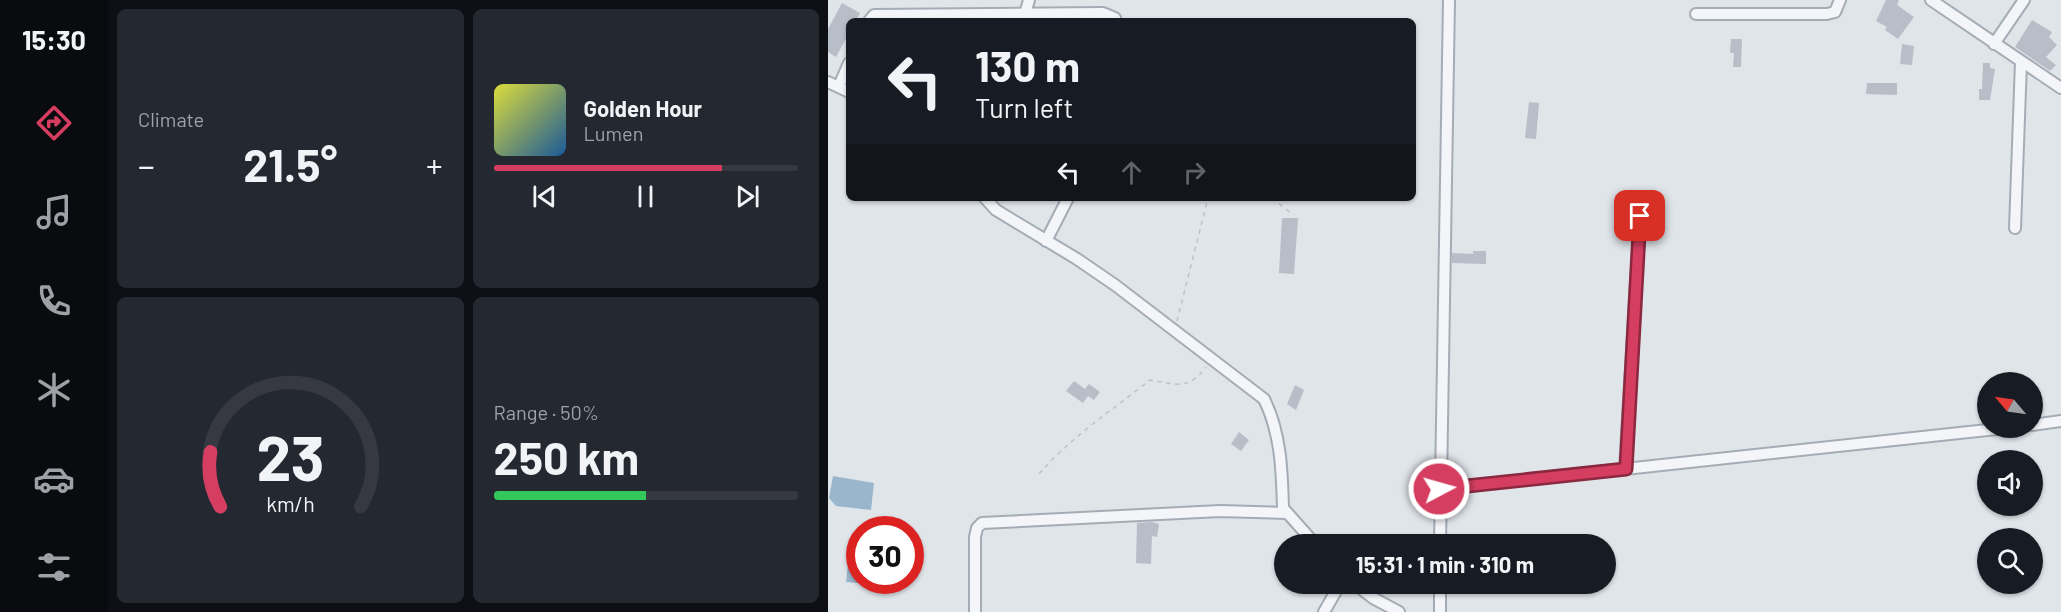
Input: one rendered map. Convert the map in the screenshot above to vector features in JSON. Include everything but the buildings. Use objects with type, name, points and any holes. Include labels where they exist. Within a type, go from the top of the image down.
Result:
[{"type":"street","points":[[1025,14],[1029,0]]},
{"type":"street","points":[[1440,534],[1449,0]]},
{"type":"street","points":[[1696,14],[1827,14],[1835,12],[1840,0]]},
{"type":"street","points":[[1931,0],[2061,88]]},
{"type":"street","points":[[1994,44],[2024,0]]},
{"type":"street","points":[[872,18],[874,15],[1103,13],[1111,18]]},
{"type":"street","points":[[2015,228],[2020,62]]},
{"type":"street","points":[[838,87],[846,70]]},
{"type":"street","points":[[988,201],[996,210],[1115,285],[1264,399],[1271,413],[1282,467],[1282,508],[1306,534]]},
{"type":"street","points":[[1046,241],[1066,201]]},
{"type":"street","points":[[1626,469],[1640,216]]},
{"type":"street","points":[[2043,424],[2061,422]]},
{"type":"street","points":[[1439,489],[1977,431]]},
{"type":"street","points":[[975,612],[975,537],[977,528],[982,523],[1220,511],[1287,513]]},
{"type":"street","points":[[1324,612],[1334,594]]},
{"type":"street","points":[[1368,594],[1399,612]]},
{"type":"street","points":[[1440,594],[1440,610]]},
{"type":"path","points":[[1175,331],[1207,201]]},
{"type":"path","points":[[1276,201],[1292,214]]},
{"type":"path","points":[[1039,474],[1073,438],[1150,380],[1183,386],[1198,378],[1212,359]]},
{"type":"water","points":[[833,476],[874,483],[871,510],[836,506],[829,498]]},
{"type":"route","points":[[1439,489],[1626,469],[1640,216]]}]
